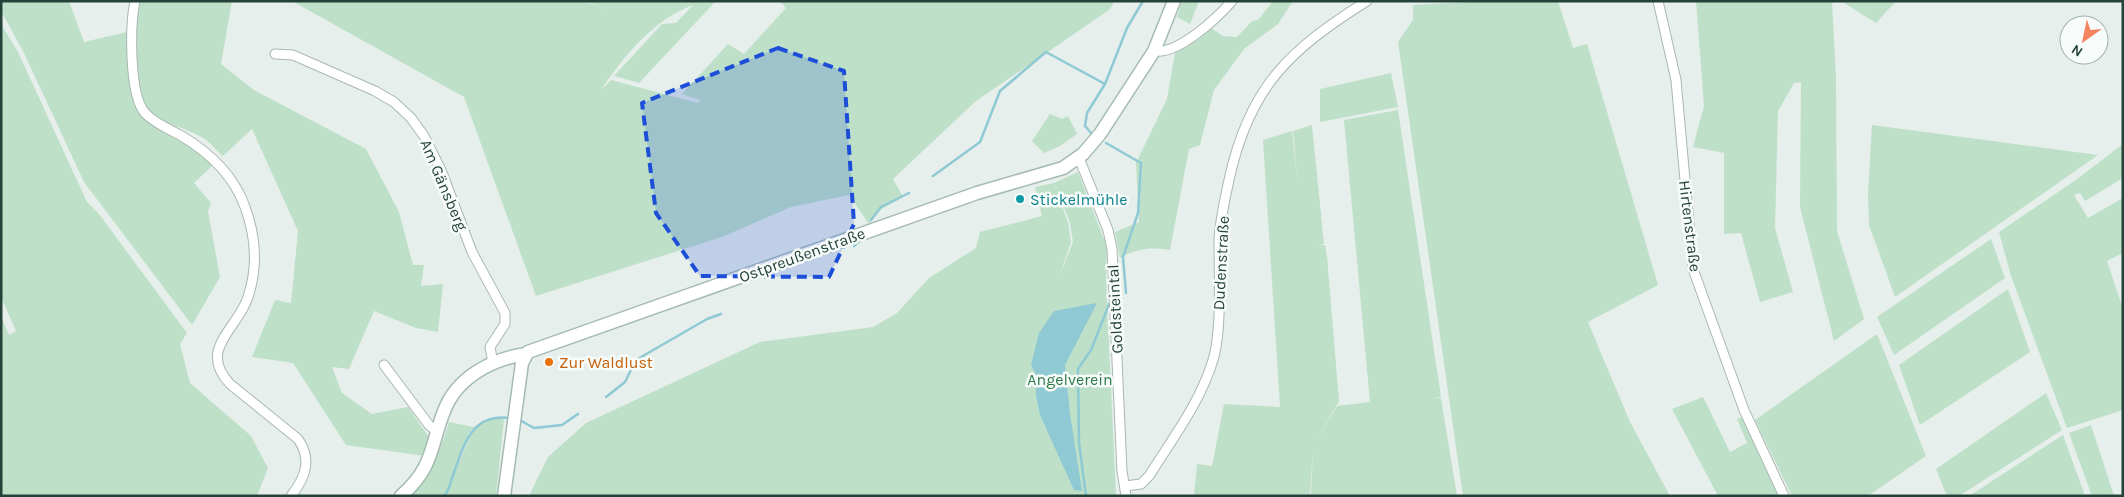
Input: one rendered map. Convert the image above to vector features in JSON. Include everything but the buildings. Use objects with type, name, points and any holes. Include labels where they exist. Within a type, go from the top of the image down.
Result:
[{"type":"main road","name":"Ostpreußenstraße","points":[[401,496],[415,483],[426,466],[444,412],[455,392],[472,375],[493,363],[508,356],[524,358],[977,193],[1056,171],[1078,158],[1100,134],[1154,50],[1174,1]]},
{"type":"main road","points":[[504,496],[524,358]]},
{"type":"street","points":[[135,1],[134,86],[140,105],[151,119],[207,152],[228,176],[245,207],[255,250],[251,286],[244,307],[218,348],[217,362],[223,377],[230,384],[298,439],[302,446],[306,455],[306,471],[291,496]]},
{"type":"street","points":[[1154,50],[1169,50],[1210,24],[1232,1]]},
{"type":"street","name":"Dudenstraße","points":[[1125,491],[1141,484],[1149,476],[1199,397],[1214,359],[1217,332],[1220,232],[1234,160],[1255,102],[1271,79],[1309,42],[1367,1]]},
{"type":"street","name":"Hirtenstraße","points":[[1658,1],[1676,80],[1693,269],[1744,410],[1784,496]]},
{"type":"street","name":"Am Gänsberg","points":[[276,54],[293,55],[385,96],[403,109],[418,127],[445,178],[472,252],[505,313],[505,324],[490,347],[493,363]]},
{"type":"street","name":"Goldsteintal","points":[[1078,158],[1108,230],[1112,249],[1125,491]]},
{"type":"street","points":[[384,365],[429,425],[438,433]]},
{"type":"highlighted area","points":[[778,48],[844,71],[854,224],[829,277],[700,276],[656,213],[642,103]]},
{"type":"green space","points":[[1,1],[69,1],[84,42],[127,32],[130,79],[136,106],[149,121],[198,150],[213,165],[194,183],[211,203],[208,211],[220,277],[192,325],[84,182],[24,53],[1,11]]},
{"type":"green space","points":[[139,1],[232,1],[221,64],[254,90],[366,149],[399,212],[413,265],[424,265],[421,286],[443,284],[438,332],[416,328],[374,311],[349,369],[332,367],[342,393],[372,414],[408,407],[431,440],[425,456],[346,445],[293,363],[252,357],[275,300],[291,303],[298,231],[252,129],[223,156],[203,138],[170,124],[151,113],[145,104],[141,92],[136,60]]},
{"type":"green space","points":[[292,1],[582,1],[605,9],[584,1],[716,1],[639,83],[614,76],[662,24],[676,23],[693,5],[665,19],[641,40],[601,90],[611,80],[698,103],[700,100],[682,94],[728,44],[744,54],[786,8],[780,1],[1115,1],[1109,10],[976,101],[893,179],[903,197],[878,211],[869,224],[849,195],[791,207],[722,237],[536,296],[464,97]]},
{"type":"green space","points":[[1182,1],[1199,1],[1190,24],[1177,17]]},
{"type":"green space","points":[[1273,1],[1293,1],[1278,24],[1244,49],[1214,90],[1200,145],[1189,149],[1170,250],[1144,249],[1120,258],[1115,232],[1139,222],[1136,163],[1167,99],[1175,53],[1211,28],[1223,36],[1237,37],[1251,22],[1259,19]]},
{"type":"green space","points":[[1490,1],[1558,1],[1573,48],[1587,44],[1658,285],[1588,322],[1630,422],[1670,496],[1463,496],[1398,42],[1413,20],[1413,5]]},
{"type":"green space","points":[[1696,1],[1832,1],[1836,77],[1837,231],[1864,319],[1834,341],[1800,207],[1801,82],[1794,83],[1778,111],[1775,228],[1793,292],[1760,302],[1741,233],[1724,234],[1724,153],[1693,147],[1704,106]]},
{"type":"green space","points":[[1841,1],[1896,1],[1876,23]]},
{"type":"green space","points":[[1,24],[18,52],[87,202],[99,214],[187,333],[180,344],[190,383],[251,436],[268,468],[257,496],[1,496],[1,316],[9,335],[16,331],[1,297]]},
{"type":"green space","points":[[1391,73],[1398,107],[1320,122],[1320,89]]},
{"type":"green space","points":[[1398,110],[1441,397],[1433,398],[1441,398],[1457,496],[1311,496],[1313,447],[1310,496],[1194,496],[1197,464],[1212,466],[1224,404],[1280,407],[1263,140],[1292,131],[1298,185],[1293,131],[1312,125],[1324,244],[1318,245],[1325,245],[1327,256],[1339,401],[1316,441],[1337,406],[1370,402],[1344,120]]},
{"type":"green space","points":[[1050,114],[1062,119],[1068,116],[1077,134],[1060,146],[1044,153],[1032,141]]},
{"type":"green space","points":[[1872,125],[2098,155],[1895,297],[1869,225],[1868,192]]},
{"type":"green space","points":[[2123,144],[2123,178],[2085,201],[2080,193],[2074,195],[2088,218],[2123,198],[2123,253],[2107,261],[2123,309],[2123,410],[2067,428],[2011,276],[1999,232],[2073,182]]},
{"type":"green space","name":"Angelverein","points":[[1078,172],[1107,247],[1106,280],[1116,496],[529,496],[548,457],[586,423],[760,342],[873,327],[897,313],[929,278],[976,248],[980,232],[1042,216],[1035,187],[1054,183]],"holes":[[[1055,184],[1070,223],[1073,242],[1059,277],[1071,242],[1068,223]]]},
{"type":"green space","points":[[1991,239],[2005,278],[1894,355],[1877,317]]},
{"type":"green space","points":[[2008,289],[2030,352],[1920,425],[1899,365]]},
{"type":"green space","points":[[1877,334],[1926,456],[1868,496],[1792,496],[1755,420]]},
{"type":"green space","points":[[2046,393],[2062,430],[1959,496],[1947,496],[1936,469]]},
{"type":"green space","points":[[1703,397],[1730,452],[1747,443],[1737,419],[1745,416],[1782,496],[1718,496],[1672,409]]},
{"type":"green space","points":[[504,419],[496,496],[445,496],[471,434],[486,420]]},
{"type":"green space","points":[[449,422],[474,427],[469,433],[447,492],[443,496],[409,496],[423,480],[434,462]]},
{"type":"green space","points":[[2091,425],[2114,496],[2092,496],[2069,433]]},
{"type":"green space","points":[[2063,435],[2085,496],[1969,496]]},
{"type":"water","points":[[1097,303],[1065,365],[1070,414],[1082,491],[1074,490],[1040,415],[1036,395],[1036,375],[1031,365],[1039,333],[1054,311]]},
{"type":"waterway","points":[[1091,133],[1085,126],[1087,113],[1105,84],[1127,28],[1143,1]]},
{"type":"waterway","points":[[933,176],[980,142],[1000,91],[1046,52],[1105,84]]},
{"type":"waterway","points":[[1106,143],[1141,163],[1138,213],[1123,257],[1126,293]]},
{"type":"waterway","points":[[871,220],[881,207],[909,193]]},
{"type":"waterway","points":[[854,246],[858,242]]},
{"type":"waterway","points":[[1086,496],[1079,443],[1078,369],[1091,350],[1110,302]]},
{"type":"waterway","points":[[606,397],[625,382],[636,360],[707,319],[721,314]]},
{"type":"waterway","points":[[518,419],[534,428],[562,425],[578,414]]},
{"type":"waterway","points":[[444,496],[470,434],[485,421],[496,418],[510,418]]},
{"type":"place","name":"Stickelmühle","points":[[1020,199]]},
{"type":"place","name":"Zur Waldlust","points":[[549,362]]}]
